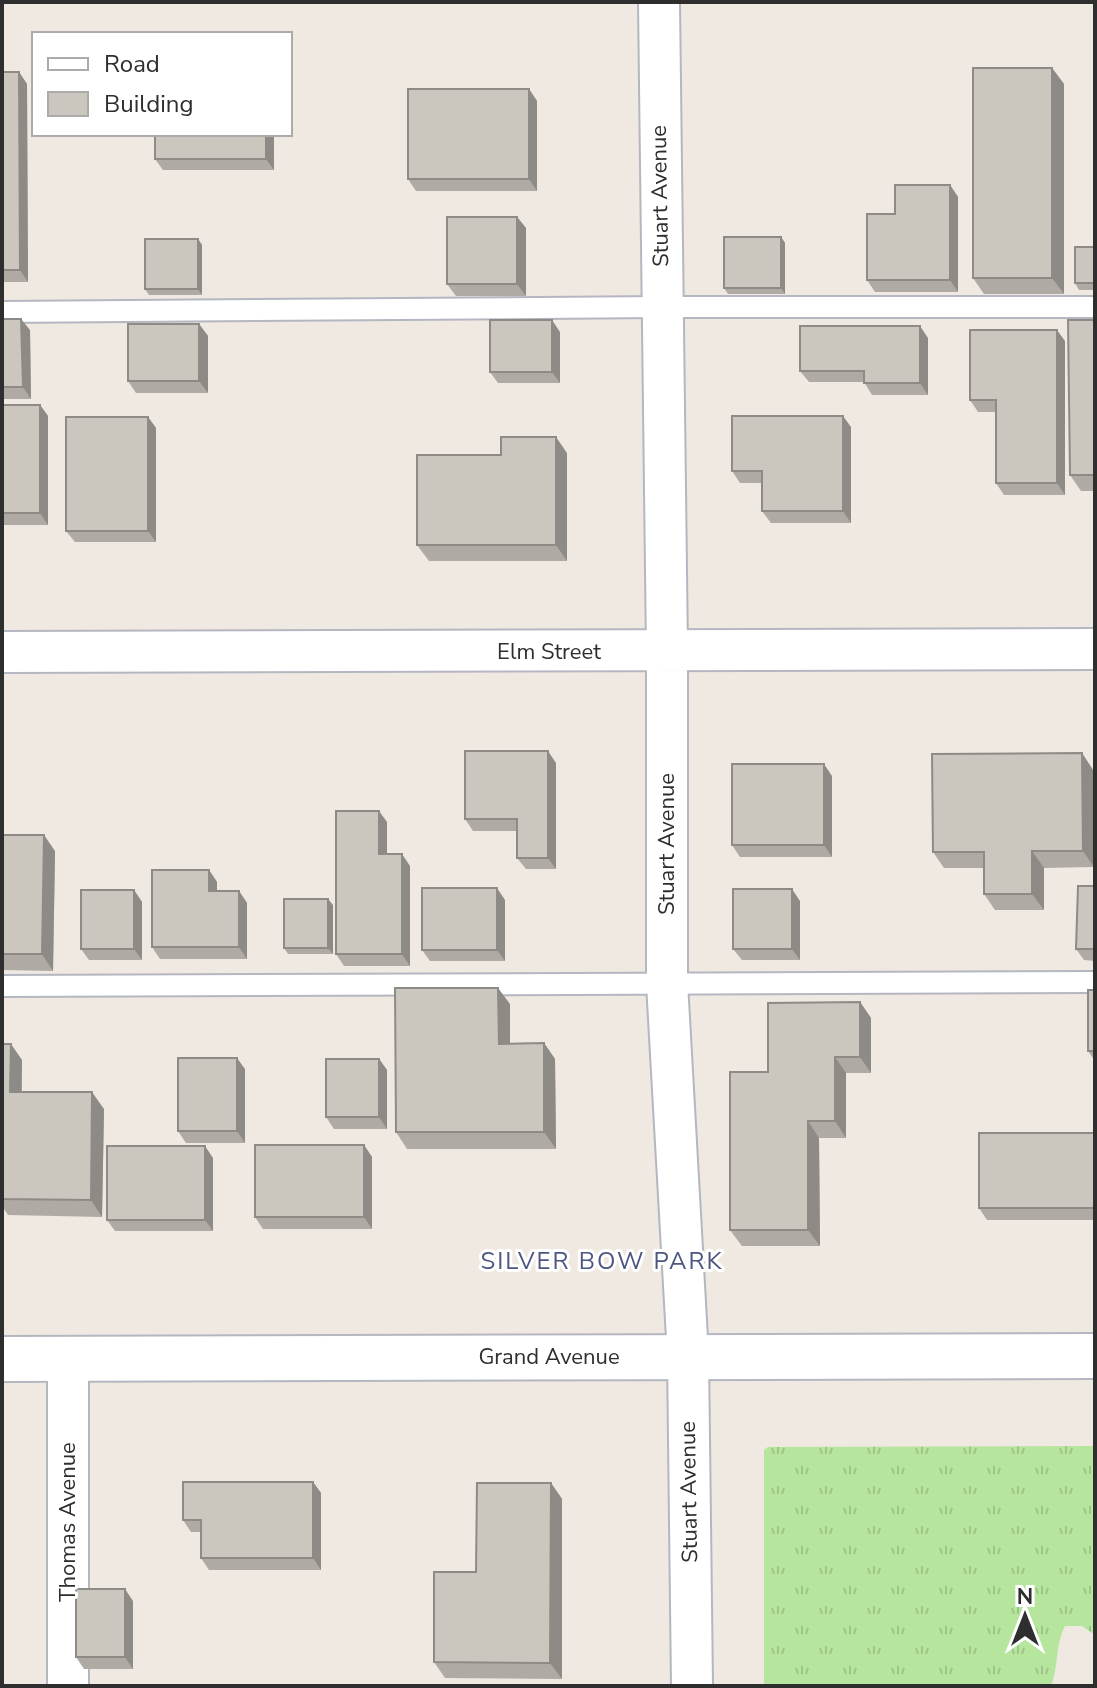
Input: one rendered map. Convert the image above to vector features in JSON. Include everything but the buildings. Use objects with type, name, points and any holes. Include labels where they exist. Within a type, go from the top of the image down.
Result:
[{"type":"main road","name":"Grand Avenue","points":[[2,1359],[1095,1356]]},
{"type":"street","name":"Stuart Avenue","points":[[659,2],[667,651],[667,983],[688,1356],[692,1686]]},
{"type":"street","name":"Elm Street","points":[[2,652],[1095,649]]},
{"type":"street","name":"Thomas Avenue","points":[[68,1359],[68,1686]]},
{"type":"lane","points":[[2,312],[1095,307]]},
{"type":"lane","points":[[2,986],[1095,982]]},
{"type":"green space","points":[[1095,1446],[1095,1635],[1082,1626],[1065,1626],[1051,1686],[764,1686],[764,1450],[768,1447]]},
{"type":"district","name":"SILVER BOW PARK","points":[[602,1261]]}]
